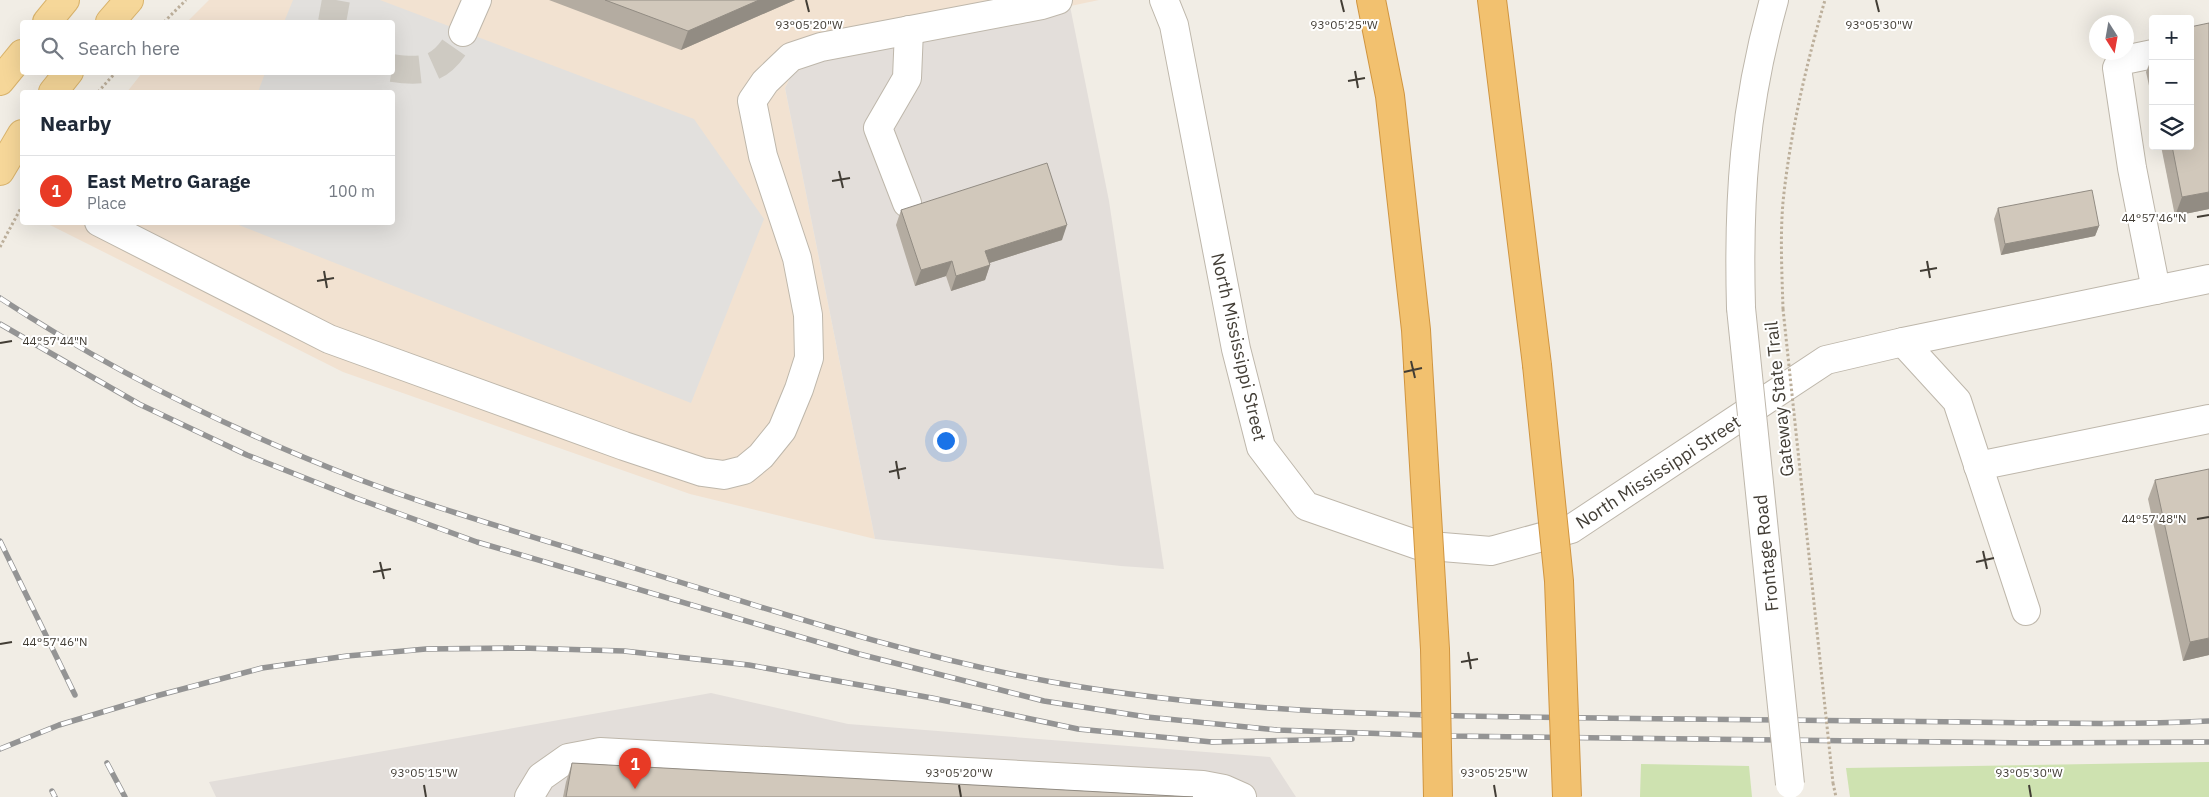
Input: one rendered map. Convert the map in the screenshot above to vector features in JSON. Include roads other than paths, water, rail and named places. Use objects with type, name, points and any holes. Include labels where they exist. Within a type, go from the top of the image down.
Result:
[{"type":"highway","points":[[1371,0],[1390,96],[1416,330],[1435,649],[1438,797]]},
{"type":"highway","points":[[1492,0],[1537,365],[1559,581],[1568,797]]},
{"type":"main road","points":[[50,20],[65,0]]},
{"type":"main road","points":[[112,20],[129,0]]},
{"type":"main road","points":[[0,81],[20,56]]},
{"type":"main road","points":[[55,90],[67,75]]},
{"type":"main road","points":[[0,170],[20,137]]},
{"type":"street","points":[[463,32],[477,0]]},
{"type":"street","points":[[105,225],[329,339],[624,446],[702,472],[724,475],[744,470],[761,456],[782,430],[799,389],[809,358],[808,315],[797,258],[763,156],[752,101],[766,82],[792,57],[821,46],[1058,0]]},
{"type":"street","name":"North Mississippi Street","points":[[1164,0],[1174,25],[1236,349],[1261,447],[1306,506],[1418,545],[1491,551],[1571,529],[1826,360],[1903,342],[2209,279]]},
{"type":"street","name":"Frontage Road","points":[[1774,0],[1758,60],[1744,149],[1740,234],[1741,308],[1791,791]]},
{"type":"street","points":[[907,203],[878,128],[907,78],[910,30]]},
{"type":"street","points":[[2149,55],[2124,60],[2120,62],[2117,68],[2132,168],[2156,290]]},
{"type":"street","points":[[1903,342],[1957,401],[2026,611]]},
{"type":"street","points":[[1978,466],[2209,419]]},
{"type":"street","points":[[529,797],[541,776],[568,758],[600,752],[1203,785],[1224,789],[1242,797]]},
{"type":"tunnel","points":[[332,20],[336,0]]},
{"type":"tunnel","points":[[395,68],[417,70],[435,65],[450,53],[463,32]]},
{"type":"railway","points":[[0,298],[85,350],[174,398],[265,441],[388,490],[478,520],[823,626],[937,657],[1052,682],[1208,703],[1287,709],[1444,716],[2058,723],[2209,721]]},
{"type":"railway","points":[[0,324],[139,404],[247,455],[353,497],[477,542],[859,654],[1044,701],[1147,717],[1277,730],[1450,736],[2033,743],[2209,742]]},
{"type":"railway","points":[[0,541],[75,695]]},
{"type":"railway","points":[[0,749],[59,725],[156,696],[262,668],[347,656],[426,649],[522,648],[624,651],[749,665],[932,698],[1078,729],[1212,742],[1352,739]]},
{"type":"railway","points":[[107,763],[125,797]]},
{"type":"railway","points":[[52,791],[55,797]]},
{"type":"place","name":"East Metro Garage","points":[[635,789]]}]
